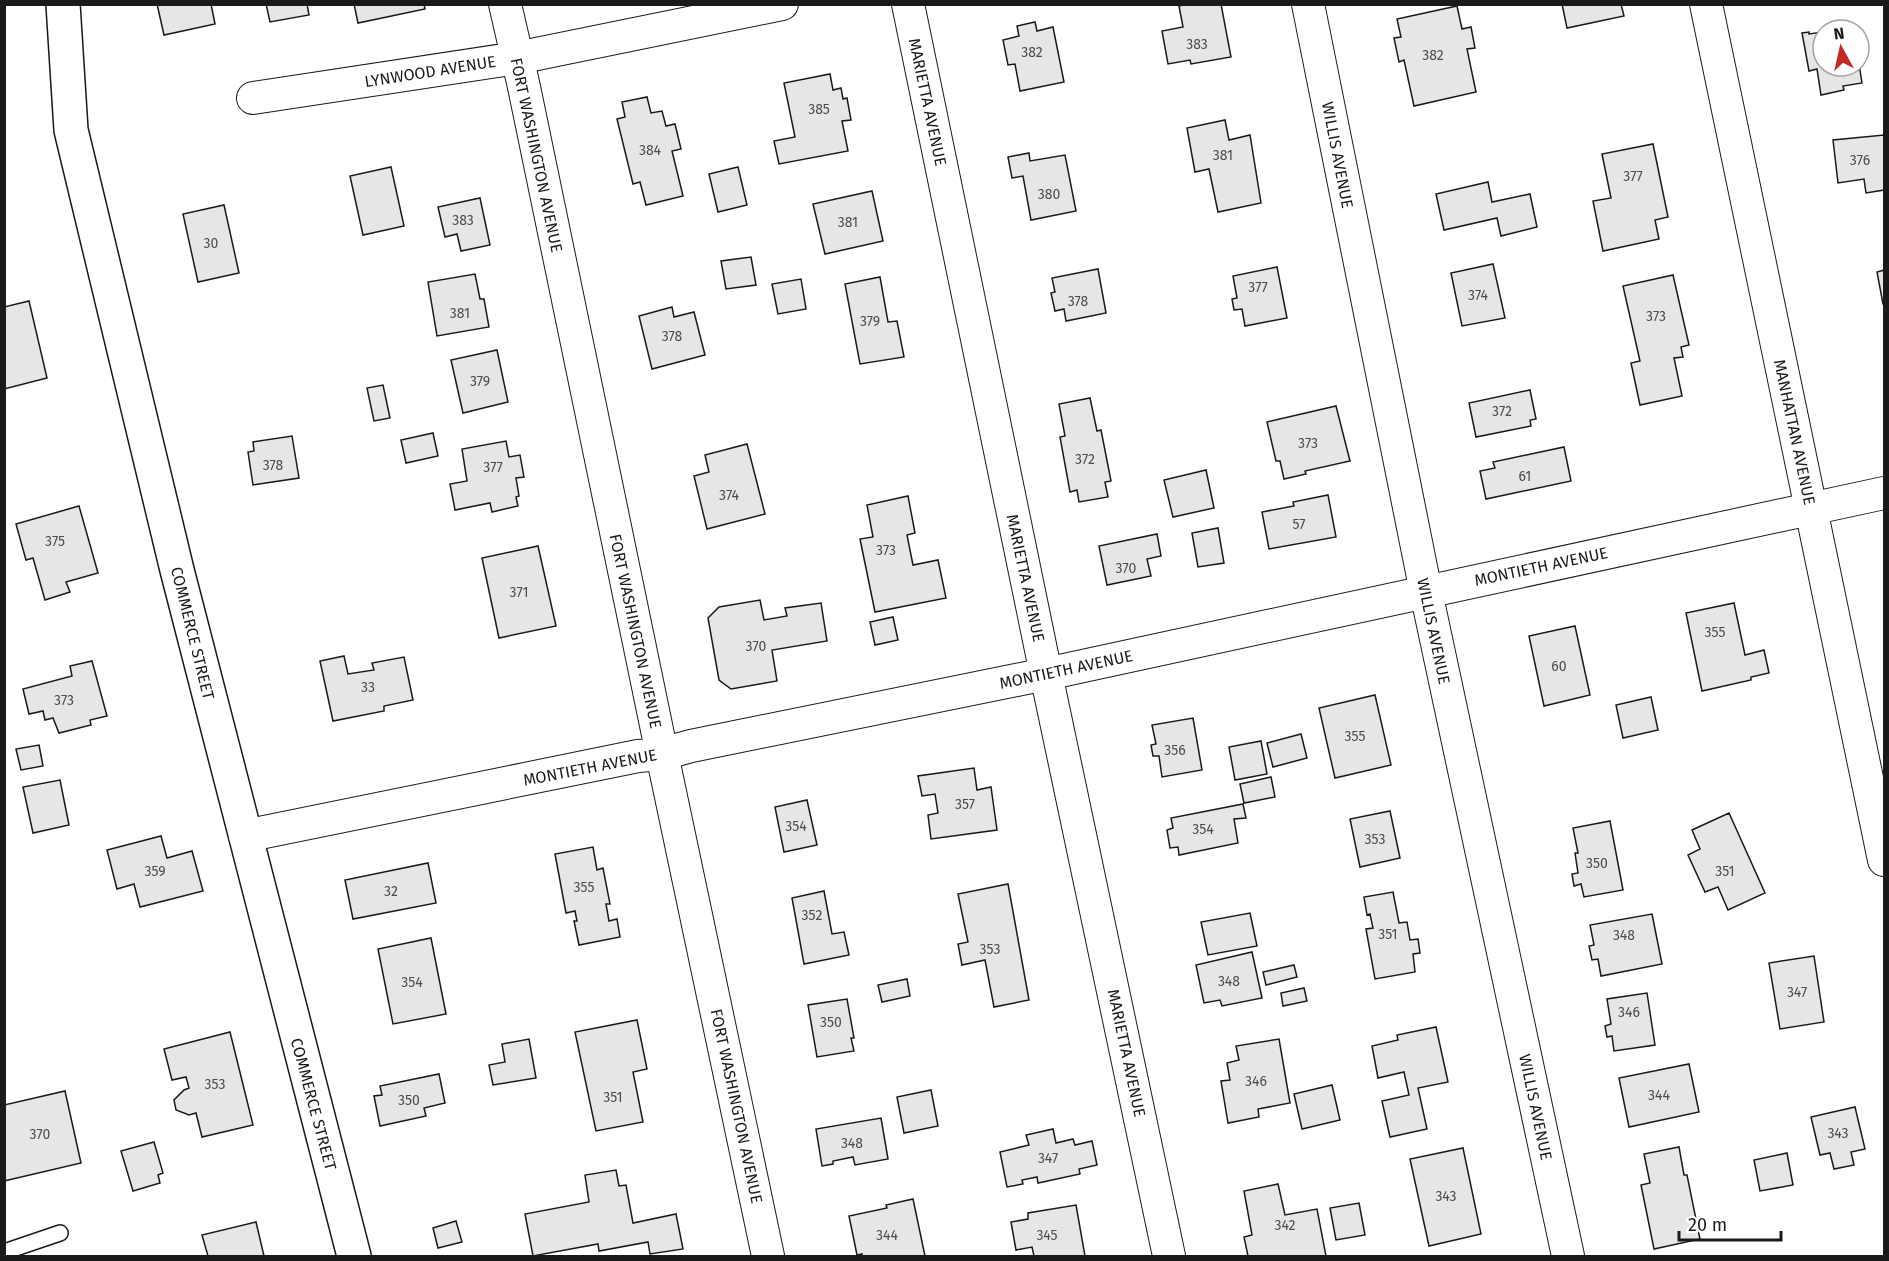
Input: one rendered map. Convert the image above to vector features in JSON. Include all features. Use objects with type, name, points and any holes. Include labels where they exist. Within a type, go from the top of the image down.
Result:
[{"type":"street","name":"COMMERCE STREET","points":[[63,4],[71,130],[177,570],[354,1257]]},
{"type":"street","name":"FORT WASHINGTON AVENUE","points":[[505,4],[768,1257]]},
{"type":"street","name":"LYNWOOD AVENUE","points":[[253,98],[517,58],[782,4]]},
{"type":"street","name":"MARIETTA AVENUE","points":[[908,4],[1169,1257]]},
{"type":"street","name":"WILLIS AVENUE","points":[[1308,4],[1426,592],[1568,1257]]},
{"type":"street","name":"MANHATTAN AVENUE","points":[[1706,4],[1884,860]]},
{"type":"street","name":"MONTIETH AVENUE","points":[[245,836],[638,756],[662,754],[703,743],[1046,674],[1884,493]]},
{"type":"lane","points":[[4,1252],[60,1233]]},
{"type":"building","points":[[157,4],[211,4],[215,24],[164,35]]},
{"type":"building","points":[[266,4],[307,4],[309,15],[270,22]]},
{"type":"building","points":[[354,4],[424,4],[425,9],[358,23]]},
{"type":"building","points":[[1221,4],[1231,57],[1191,64],[1190,60],[1168,64],[1162,31],[1183,27],[1179,6]]},
{"type":"building","points":[[1562,4],[1621,4],[1624,16],[1567,28]]},
{"type":"building","points":[[1457,6],[1462,29],[1471,27],[1475,48],[1467,49],[1476,92],[1414,106],[1404,60],[1399,62],[1394,38],[1401,37],[1397,19]]},
{"type":"building","points":[[1035,22],[1037,31],[1053,27],[1064,82],[1020,91],[1015,64],[1008,65],[1003,40],[1019,36],[1017,26]]},
{"type":"building","points":[[1802,33],[1811,34],[1811,70],[1809,71]]},
{"type":"building","points":[[830,74],[833,90],[841,88],[843,99],[847,98],[851,120],[842,121],[848,151],[779,164],[774,141],[795,137],[784,83]]},
{"type":"building","points":[[1818,78],[1861,78],[1862,83],[1843,86],[1844,90],[1821,95]]},
{"type":"building","points":[[647,97],[651,113],[662,111],[666,126],[675,124],[681,149],[672,151],[683,196],[646,205],[640,182],[633,184],[617,119],[625,117],[622,102]]},
{"type":"building","points":[[1225,120],[1229,140],[1250,135],[1261,203],[1218,212],[1209,169],[1195,172],[1187,128]]},
{"type":"building","points":[[1884,135],[1884,190],[1866,193],[1864,179],[1838,183],[1833,140]]},
{"type":"building","points":[[1653,144],[1668,217],[1655,220],[1659,239],[1603,251],[1593,201],[1611,198],[1602,154]]},
{"type":"building","points":[[1029,153],[1030,161],[1065,155],[1076,211],[1031,220],[1023,176],[1012,178],[1008,157]]},
{"type":"building","points":[[391,167],[404,226],[363,235],[350,176]]},
{"type":"building","points":[[738,167],[747,205],[718,212],[709,174]]},
{"type":"building","points":[[1488,182],[1492,202],[1530,194],[1537,227],[1501,236],[1497,218],[1444,230],[1436,194]]},
{"type":"building","points":[[872,191],[883,241],[825,254],[813,204]]},
{"type":"building","points":[[480,198],[490,245],[461,251],[457,234],[445,237],[438,207]]},
{"type":"building","points":[[224,205],[239,273],[198,282],[183,214]]},
{"type":"building","points":[[751,257],[756,285],[726,289],[721,261]]},
{"type":"building","points":[[1493,264],[1505,318],[1462,326],[1451,273]]},
{"type":"building","points":[[1277,267],[1287,318],[1245,326],[1242,309],[1234,310],[1232,299],[1237,298],[1233,276]]},
{"type":"building","points":[[1098,269],[1106,313],[1066,321],[1064,309],[1055,311],[1051,293],[1055,292],[1052,278]]},
{"type":"building","points":[[1884,270],[1884,304],[1883,304],[1877,272]]},
{"type":"building","points":[[475,274],[480,299],[484,299],[489,327],[437,336],[428,282]]},
{"type":"building","points":[[1673,275],[1689,345],[1681,347],[1683,357],[1674,358],[1682,396],[1640,405],[1631,363],[1640,361],[1623,286]]},
{"type":"building","points":[[880,277],[888,322],[897,321],[904,357],[860,364],[845,284]]},
{"type":"building","points":[[801,279],[806,309],[778,314],[772,284]]},
{"type":"building","points":[[29,301],[47,378],[4,389],[4,307]]},
{"type":"building","points":[[672,307],[674,317],[694,312],[705,355],[652,369],[639,316]]},
{"type":"building","points":[[497,350],[508,402],[463,413],[451,360]]},
{"type":"building","points":[[383,385],[390,418],[374,421],[367,388]]},
{"type":"building","points":[[1530,390],[1536,419],[1530,420],[1531,426],[1476,437],[1469,403]]},
{"type":"building","points":[[1090,398],[1097,431],[1101,430],[1111,481],[1105,482],[1108,497],[1079,502],[1077,490],[1070,492],[1060,437],[1065,436],[1059,404]]},
{"type":"building","points":[[1336,406],[1350,461],[1305,471],[1306,474],[1284,479],[1280,461],[1276,461],[1267,422]]},
{"type":"building","points":[[433,433],[438,456],[406,463],[401,440]]},
{"type":"building","points":[[292,436],[299,478],[253,485],[248,452],[254,451],[253,442]]},
{"type":"building","points":[[506,441],[509,457],[520,455],[524,477],[516,478],[518,506],[492,512],[490,503],[455,510],[450,484],[467,481],[462,449]]},
{"type":"building","points":[[747,444],[765,514],[707,529],[694,476],[709,472],[705,455]]},
{"type":"building","points":[[1564,447],[1571,481],[1486,499],[1480,471],[1495,468],[1493,462]]},
{"type":"building","points":[[1206,470],[1214,508],[1173,517],[1164,480]]},
{"type":"building","points":[[1328,495],[1336,537],[1269,549],[1262,512],[1294,506],[1293,502]]},
{"type":"building","points":[[908,496],[915,533],[907,535],[913,565],[938,560],[946,598],[875,612],[860,539],[873,537],[867,505]]},
{"type":"building","points":[[79,506],[98,573],[66,582],[70,592],[45,600],[33,558],[26,560],[16,524]]},
{"type":"building","points":[[1218,528],[1224,563],[1198,567],[1192,533]]},
{"type":"building","points":[[1157,534],[1161,556],[1147,559],[1151,576],[1107,585],[1099,546]]},
{"type":"building","points":[[538,546],[556,626],[499,638],[482,558]]},
{"type":"building","points":[[760,600],[764,620],[787,616],[785,608],[821,603],[827,641],[772,650],[777,681],[731,689],[719,680],[708,618],[719,607]]},
{"type":"building","points":[[1734,603],[1745,655],[1764,650],[1769,673],[1751,677],[1751,680],[1702,691],[1686,613]]},
{"type":"building","points":[[893,617],[898,640],[875,645],[870,622]]},
{"type":"building","points":[[1575,626],[1590,695],[1544,706],[1529,636]]},
{"type":"building","points":[[344,656],[348,674],[374,670],[372,663],[404,657],[413,700],[384,706],[384,711],[333,721],[320,661]]},
{"type":"building","points":[[92,661],[107,716],[90,720],[91,725],[59,733],[53,718],[45,720],[43,711],[29,714],[23,689],[72,676],[70,666]]},
{"type":"building","points":[[1375,695],[1391,765],[1335,778],[1319,708]]},
{"type":"building","points":[[1651,697],[1658,730],[1623,738],[1616,705]]},
{"type":"building","points":[[1193,718],[1202,770],[1162,777],[1159,756],[1153,756],[1151,745],[1156,744],[1152,725]]},
{"type":"building","points":[[1301,734],[1307,758],[1273,767],[1267,743]]},
{"type":"building","points":[[1261,741],[1267,774],[1235,780],[1229,747]]},
{"type":"building","points":[[39,745],[43,766],[21,770],[16,749]]},
{"type":"building","points":[[974,768],[977,790],[991,787],[997,830],[931,839],[928,815],[938,813],[935,794],[922,796],[918,776]]},
{"type":"building","points":[[1271,777],[1275,797],[1244,803],[1240,784]]},
{"type":"building","points":[[60,780],[69,825],[33,833],[23,787]]},
{"type":"building","points":[[807,800],[817,845],[784,852],[775,807]]},
{"type":"building","points":[[1243,804],[1246,818],[1234,819],[1238,843],[1179,855],[1178,847],[1170,848],[1167,830],[1173,828],[1171,818]]},
{"type":"building","points":[[1390,811],[1400,858],[1360,867],[1350,819]]},
{"type":"building","points":[[1729,813],[1765,893],[1728,910],[1718,887],[1705,892],[1688,855],[1700,849],[1692,830]]},
{"type":"building","points":[[1610,821],[1623,890],[1584,897],[1581,884],[1574,886],[1572,874],[1578,873],[1575,853],[1578,853],[1573,828]]},
{"type":"building","points":[[161,836],[167,858],[192,851],[203,891],[140,907],[134,884],[117,889],[107,850]]},
{"type":"building","points":[[593,847],[597,870],[603,868],[610,904],[606,904],[609,921],[617,919],[620,937],[579,945],[574,921],[577,921],[575,911],[566,913],[555,854]]},
{"type":"building","points":[[428,863],[436,903],[353,919],[345,880]]},
{"type":"building","points":[[1008,884],[1029,1000],[994,1007],[985,960],[962,965],[958,944],[968,942],[958,894]]},
{"type":"building","points":[[824,891],[832,934],[844,932],[849,955],[804,964],[792,898]]},
{"type":"building","points":[[1393,892],[1399,923],[1407,922],[1410,940],[1418,939],[1420,953],[1413,954],[1415,972],[1375,979],[1366,929],[1373,928],[1370,914],[1367,915],[1364,897]]},
{"type":"building","points":[[1250,913],[1257,946],[1208,955],[1201,922]]},
{"type":"building","points":[[1652,914],[1662,964],[1601,976],[1598,959],[1592,960],[1589,946],[1594,945],[1590,925]]},
{"type":"building","points":[[431,938],[446,1014],[393,1024],[378,949]]},
{"type":"building","points":[[1252,952],[1262,998],[1222,1006],[1220,1000],[1204,1003],[1196,965]]},
{"type":"building","points":[[1814,956],[1824,1022],[1780,1029],[1769,963]]},
{"type":"building","points":[[1294,965],[1297,977],[1266,985],[1263,972]]},
{"type":"building","points":[[907,979],[910,996],[882,1002],[878,985]]},
{"type":"building","points":[[1304,988],[1307,1001],[1283,1006],[1281,993]]},
{"type":"building","points":[[1647,993],[1655,1045],[1614,1051],[1612,1036],[1607,1037],[1605,1026],[1611,1024],[1607,999]]},
{"type":"building","points":[[847,999],[854,1051],[817,1057],[808,1005]]},
{"type":"building","points":[[637,1020],[647,1069],[633,1072],[643,1122],[596,1131],[575,1032]]},
{"type":"building","points":[[1436,1027],[1448,1082],[1418,1088],[1427,1129],[1390,1137],[1382,1101],[1409,1095],[1404,1072],[1378,1078],[1372,1046],[1398,1040],[1397,1035]]},
{"type":"building","points":[[230,1032],[253,1125],[202,1137],[196,1113],[189,1115],[176,1110],[174,1100],[189,1088],[186,1077],[172,1080],[164,1049]]},
{"type":"building","points":[[529,1039],[536,1078],[493,1085],[489,1065],[505,1062],[502,1044]]},
{"type":"building","points":[[1279,1039],[1290,1103],[1258,1109],[1259,1117],[1228,1123],[1221,1081],[1230,1080],[1227,1063],[1239,1060],[1236,1046]]},
{"type":"building","points":[[1689,1064],[1699,1112],[1629,1127],[1619,1078]]},
{"type":"building","points":[[439,1074],[445,1103],[424,1108],[426,1116],[380,1126],[374,1096],[382,1095],[380,1086]]},
{"type":"building","points":[[1332,1085],[1340,1120],[1302,1129],[1294,1094]]},
{"type":"building","points":[[931,1090],[938,1126],[904,1133],[897,1097]]},
{"type":"building","points":[[65,1091],[81,1163],[4,1181],[4,1105]]},
{"type":"building","points":[[1855,1107],[1865,1149],[1851,1152],[1854,1165],[1834,1169],[1830,1153],[1820,1155],[1811,1117]]},
{"type":"building","points":[[881,1118],[888,1159],[855,1165],[853,1157],[822,1166],[816,1129]]},
{"type":"building","points":[[1053,1129],[1056,1143],[1073,1139],[1075,1145],[1092,1141],[1097,1165],[1079,1169],[1080,1174],[1038,1183],[1037,1177],[1022,1180],[1023,1184],[1007,1187],[1000,1152],[1029,1145],[1026,1135]]},
{"type":"building","points":[[154,1142],[163,1173],[158,1175],[160,1183],[133,1191],[121,1151]]},
{"type":"building","points":[[1679,1147],[1700,1239],[1654,1249],[1641,1185],[1650,1183],[1644,1154]]},
{"type":"building","points":[[1463,1148],[1481,1234],[1429,1246],[1410,1159]]},
{"type":"building","points":[[1787,1153],[1793,1185],[1760,1191],[1754,1160]]},
{"type":"building","points":[[616,1170],[619,1186],[626,1185],[633,1223],[676,1214],[683,1249],[650,1254],[648,1242],[599,1251],[598,1244],[533,1256],[525,1214],[589,1202],[585,1175]]},
{"type":"building","points":[[1278,1184],[1285,1215],[1317,1209],[1326,1256],[1248,1256],[1244,1237],[1252,1235],[1244,1191]]},
{"type":"building","points":[[913,1199],[925,1256],[857,1255],[849,1216],[887,1208],[886,1205]]},
{"type":"building","points":[[1359,1203],[1365,1235],[1336,1240],[1330,1208]]},
{"type":"building","points":[[1076,1205],[1085,1256],[1034,1256],[1032,1247],[1016,1250],[1011,1222],[1028,1219],[1028,1213]]},
{"type":"building","points":[[456,1221],[462,1242],[438,1248],[433,1228]]},
{"type":"building","points":[[256,1222],[264,1256],[208,1256],[202,1235]]}]
